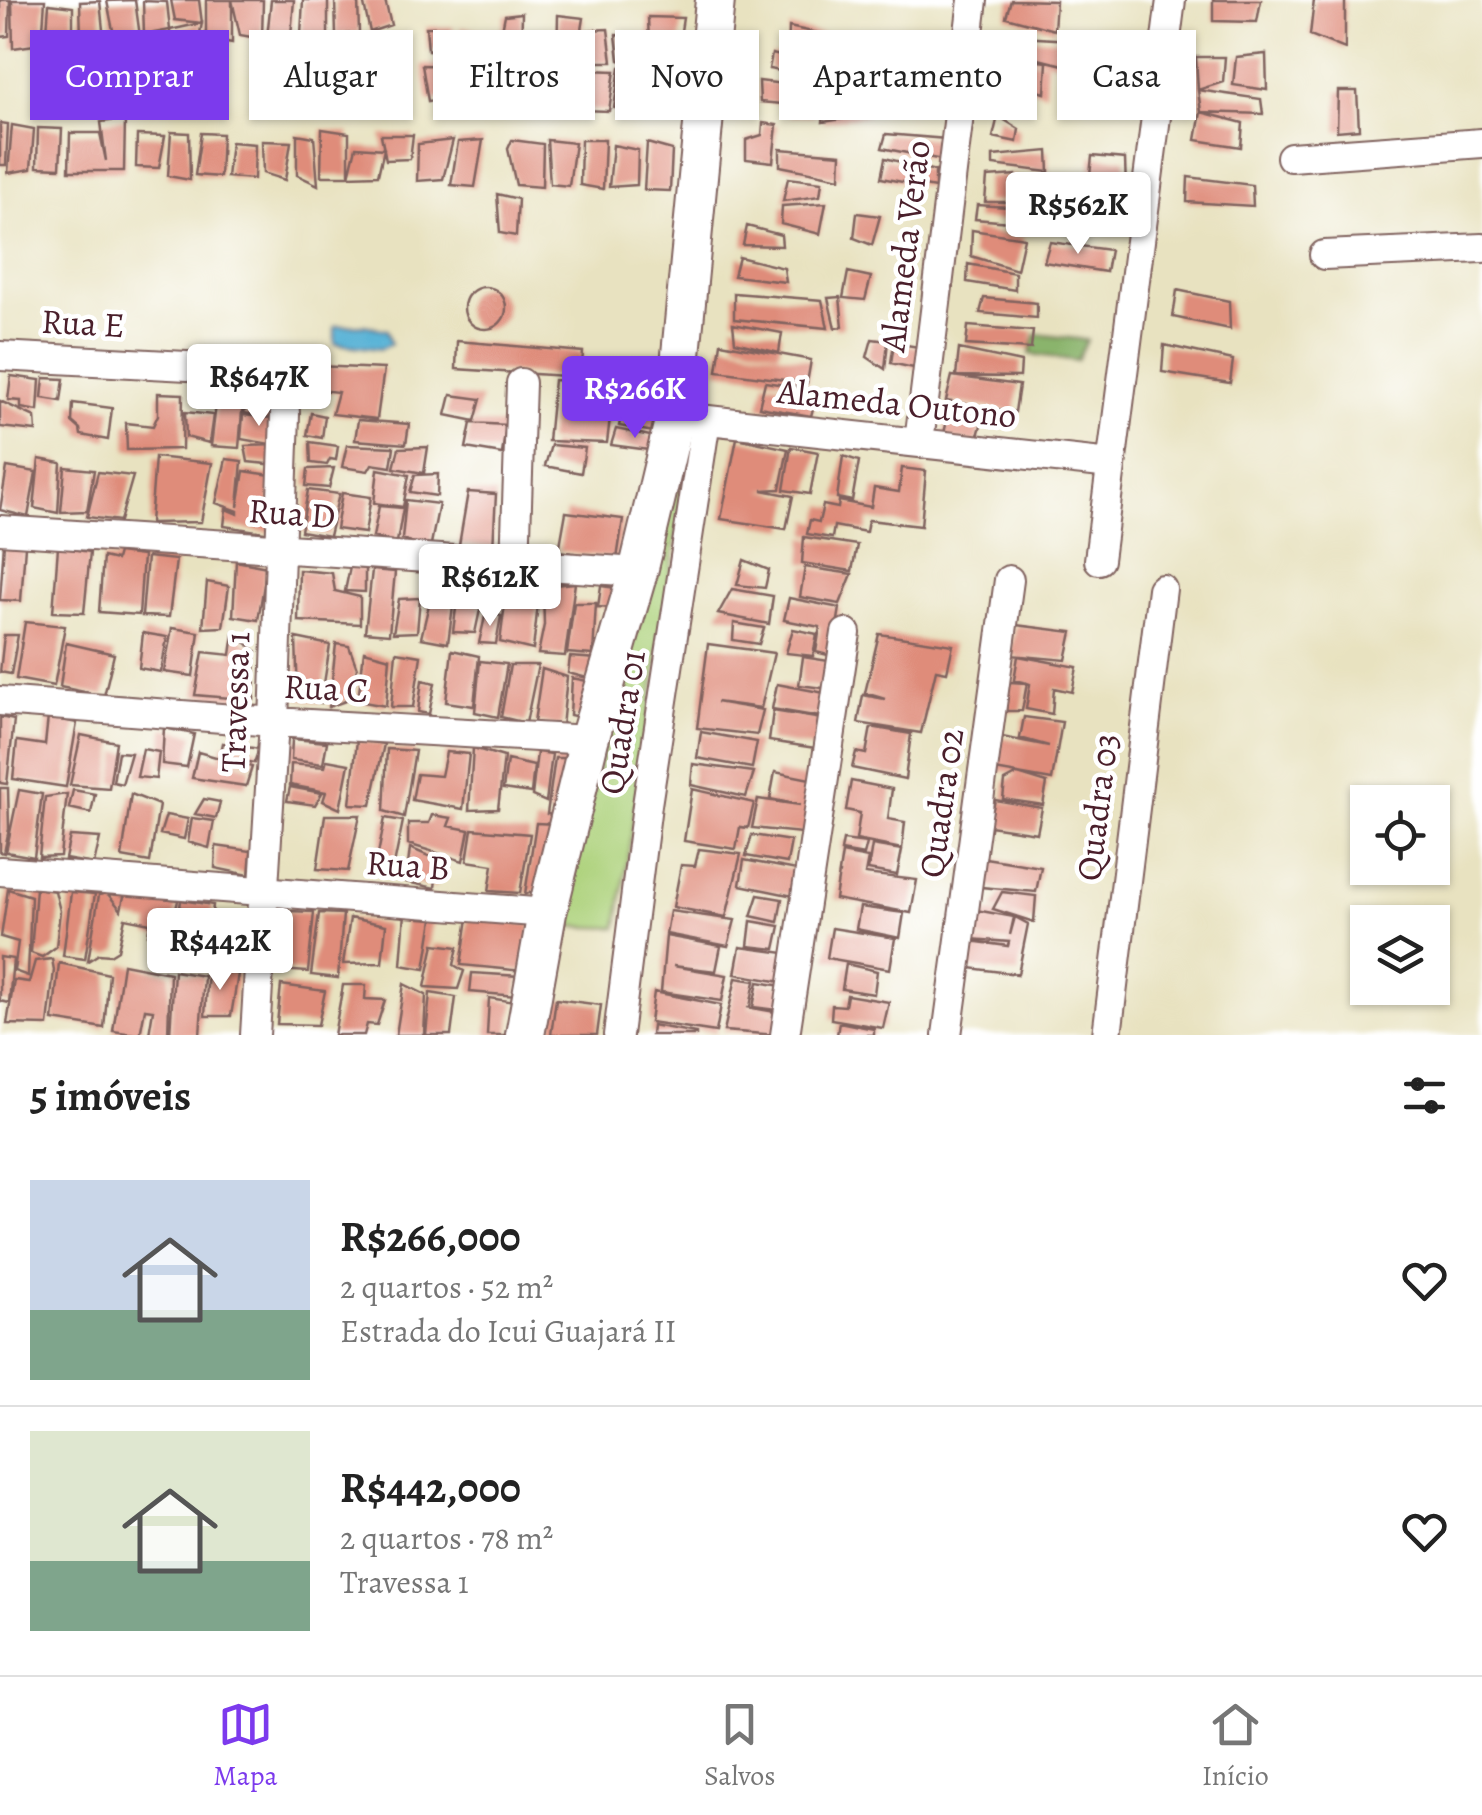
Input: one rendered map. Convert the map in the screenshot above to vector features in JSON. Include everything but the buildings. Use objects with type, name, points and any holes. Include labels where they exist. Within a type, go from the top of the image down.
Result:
[{"type":"main road","points":[[526,1035],[547,912],[588,740],[638,572],[690,418],[715,0]]},
{"type":"street","name":"Alameda Verão","points":[[919,442],[973,0]]},
{"type":"street","points":[[1099,560],[1171,0]]},
{"type":"street","points":[[1291,157],[1482,144]]},
{"type":"street","points":[[1324,255],[1482,248]]},
{"type":"street","name":"Rua E","points":[[0,356],[282,372]]},
{"type":"street","name":"Travessa 1","points":[[255,1035],[274,722],[285,414],[282,372]]},
{"type":"street","points":[[514,565],[521,382]]},
{"type":"street","name":"Alameda Outono","points":[[690,418],[1111,464]]},
{"type":"street","name":"Quadra 01","points":[[618,1035],[648,805],[690,418]]},
{"type":"street","name":"Rua D","points":[[0,530],[638,572]]},
{"type":"street","name":"Quadra 02","points":[[947,1035],[1009,580]]},
{"type":"street","name":"Quadra 03","points":[[1107,1035],[1162,589]]},
{"type":"street","points":[[785,1035],[846,633]]},
{"type":"street","name":"Rua C","points":[[0,701],[588,740]]},
{"type":"street","name":"Rua B","points":[[0,871],[547,912]]},
{"type":"green space","points":[[1036,334],[1087,340],[1077,361],[1030,354]]},
{"type":"green space","points":[[688,457],[617,928],[563,926],[671,468]]},
{"type":"water","points":[[364,325],[387,330],[391,344],[381,349],[335,344],[335,326]]}]
